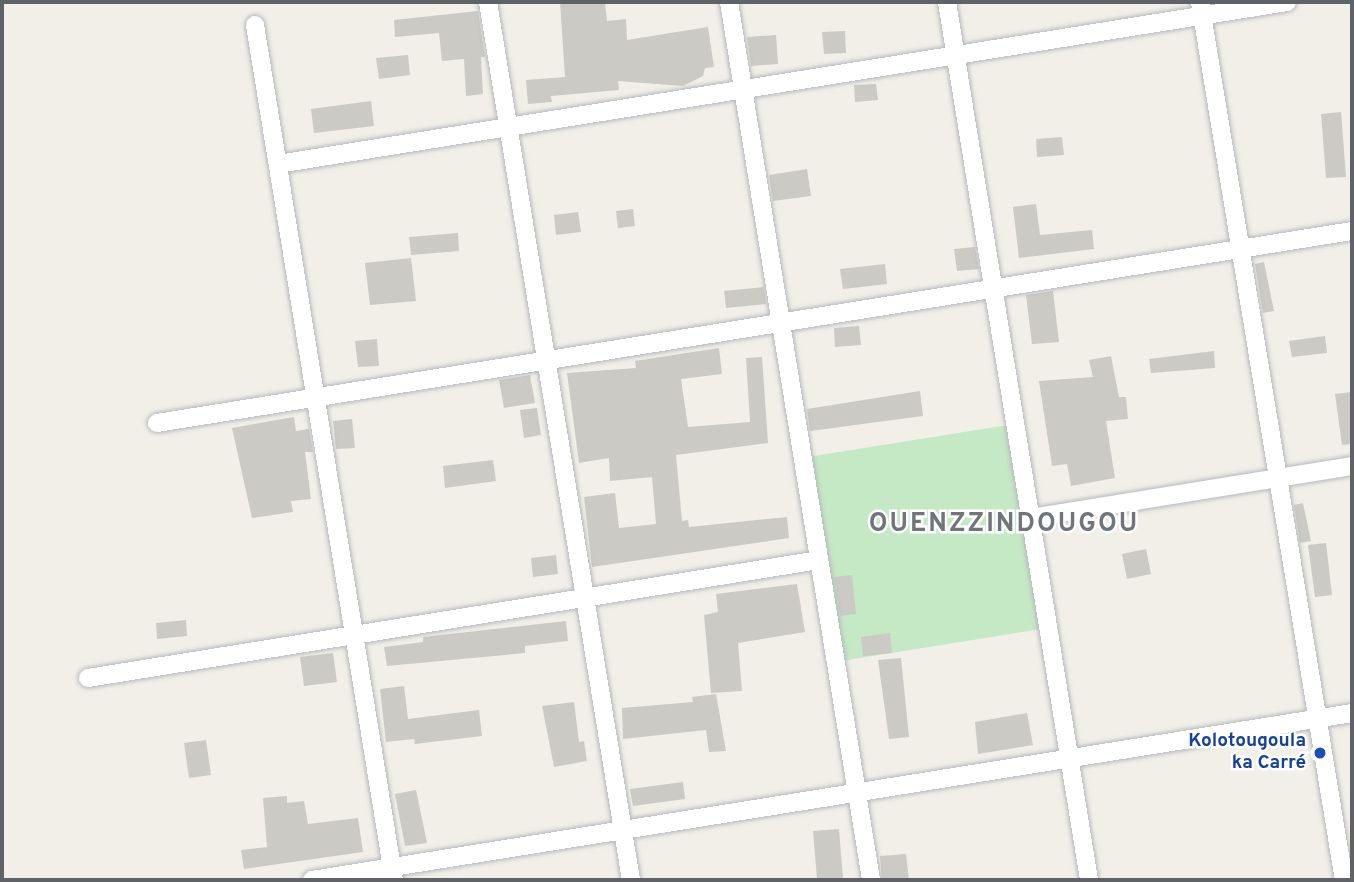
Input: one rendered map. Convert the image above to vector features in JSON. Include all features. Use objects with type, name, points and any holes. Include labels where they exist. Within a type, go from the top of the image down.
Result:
[{"type":"street","points":[[488,2],[631,880]]},
{"type":"street","points":[[729,2],[871,880]]},
{"type":"street","points":[[947,2],[1089,880]]},
{"type":"street","points":[[278,164],[956,55],[1201,9],[1287,2]]},
{"type":"street","points":[[1201,9],[1344,880]]},
{"type":"street","points":[[255,25],[393,874]]},
{"type":"street","points":[[157,423],[1352,231]]},
{"type":"street","points":[[1031,518],[1352,466]]},
{"type":"street","points":[[88,678],[819,560]]},
{"type":"street","points":[[312,880],[393,874],[622,831],[1352,713]]},
{"type":"green space","points":[[1008,425],[1041,629],[841,661],[808,457]]},
{"type":"building","points":[[560,2],[605,2],[607,21],[626,19],[627,40],[708,27],[714,67],[705,68],[703,76],[683,86],[618,81],[619,90],[551,96],[552,102],[528,104],[526,80],[565,77]]},
{"type":"building","points":[[478,11],[485,57],[481,57],[483,94],[466,96],[464,59],[442,61],[439,33],[395,37],[394,20]]},
{"type":"building","points":[[845,31],[846,53],[824,54],[822,32]]},
{"type":"building","points":[[776,35],[778,64],[751,66],[747,37]]},
{"type":"building","points":[[408,55],[410,75],[379,79],[376,58]]},
{"type":"building","points":[[876,84],[878,100],[855,102],[854,85]]},
{"type":"building","points":[[371,101],[374,126],[314,133],[311,109]]},
{"type":"building","points":[[1341,112],[1346,177],[1326,178],[1321,114]]},
{"type":"building","points":[[1062,137],[1064,155],[1037,157],[1036,139]]},
{"type":"building","points":[[807,169],[811,196],[773,201],[769,175]]},
{"type":"building","points":[[1036,204],[1040,235],[1092,230],[1094,249],[1019,258],[1013,207]]},
{"type":"building","points":[[633,209],[635,226],[618,228],[616,211]]},
{"type":"building","points":[[578,212],[581,232],[556,235],[554,215]]},
{"type":"building","points":[[458,233],[459,251],[411,255],[409,237]]},
{"type":"building","points":[[975,247],[979,269],[957,271],[954,249]]},
{"type":"building","points":[[411,258],[416,301],[370,305],[365,263]]},
{"type":"building","points":[[1264,262],[1274,311],[1263,313],[1255,264]]},
{"type":"building","points":[[885,264],[887,284],[843,289],[840,269]]},
{"type":"building","points":[[764,287],[766,304],[726,308],[724,291]]},
{"type":"building","points":[[1053,291],[1059,342],[1032,344],[1026,295]]},
{"type":"building","points":[[859,326],[861,345],[835,347],[834,328]]},
{"type":"building","points":[[1325,336],[1327,353],[1292,357],[1289,341]]},
{"type":"building","points":[[377,339],[379,366],[358,367],[355,341]]},
{"type":"building","points":[[719,348],[722,374],[681,379],[688,427],[750,422],[746,358],[762,357],[768,443],[676,455],[682,521],[688,520],[689,527],[787,517],[789,538],[592,567],[584,497],[615,493],[619,528],[656,524],[652,477],[610,481],[609,458],[579,463],[567,373],[636,368],[635,361]]},
{"type":"building","points":[[1214,351],[1215,368],[1151,373],[1149,359]]},
{"type":"building","points":[[1111,356],[1119,397],[1126,397],[1128,419],[1106,421],[1115,478],[1071,486],[1067,464],[1052,466],[1039,381],[1093,377],[1089,360]]},
{"type":"building","points":[[530,375],[535,403],[504,408],[499,380]]},
{"type":"building","points":[[920,391],[923,416],[810,431],[807,409]]},
{"type":"building","points":[[1352,392],[1352,444],[1342,445],[1335,394]]},
{"type":"building","points":[[537,408],[541,435],[524,438],[520,410]]},
{"type":"building","points":[[294,417],[296,431],[309,429],[313,452],[305,452],[311,499],[291,501],[293,512],[252,518],[232,428]]},
{"type":"building","points":[[352,419],[355,448],[336,449],[333,421]]},
{"type":"building","points":[[493,460],[496,481],[445,488],[443,466]]},
{"type":"building","points":[[1303,503],[1311,541],[1300,543],[1294,505]]},
{"type":"building","points":[[1326,543],[1332,595],[1315,597],[1308,545]]},
{"type":"building","points":[[1146,549],[1151,574],[1127,579],[1122,554]]},
{"type":"building","points":[[556,555],[558,574],[533,577],[531,558]]},
{"type":"building","points":[[852,575],[856,614],[840,616],[834,577]]},
{"type":"building","points":[[797,584],[805,632],[738,643],[742,691],[711,693],[704,615],[718,612],[716,594]]},
{"type":"building","points":[[186,620],[187,636],[157,639],[156,623]]},
{"type":"building","points":[[566,621],[568,641],[525,646],[525,653],[387,666],[384,647],[423,642],[423,637]]},
{"type":"building","points":[[890,633],[892,653],[863,656],[861,637]]},
{"type":"building","points":[[333,653],[337,682],[304,686],[300,657]]},
{"type":"building","points":[[901,658],[909,737],[889,739],[878,660]]},
{"type":"building","points":[[404,686],[408,719],[479,710],[482,736],[415,744],[414,739],[386,742],[380,689]]},
{"type":"building","points":[[716,694],[726,751],[709,752],[706,730],[623,739],[622,708],[693,702],[692,697]]},
{"type":"building","points":[[574,702],[579,742],[584,741],[587,761],[554,767],[542,706]]},
{"type":"building","points":[[1027,713],[1033,745],[978,754],[975,722]]},
{"type":"building","points":[[206,740],[211,775],[189,778],[184,743]]},
{"type":"building","points":[[683,782],[685,799],[633,806],[630,789]]},
{"type":"building","points":[[416,790],[427,843],[405,846],[395,794]]},
{"type":"building","points":[[287,796],[287,803],[304,801],[308,824],[358,818],[363,852],[244,869],[241,850],[267,847],[263,798]]},
{"type":"building","points":[[839,829],[843,878],[817,879],[813,831]]},
{"type":"building","points":[[906,854],[909,880],[882,880],[880,856]]},
{"type":"place","name":"Kolotougoula ka Carré","points":[[1320,753]]},
{"type":"district","name":"OUENZZINDOUGOU","points":[[1004,525]]}]
